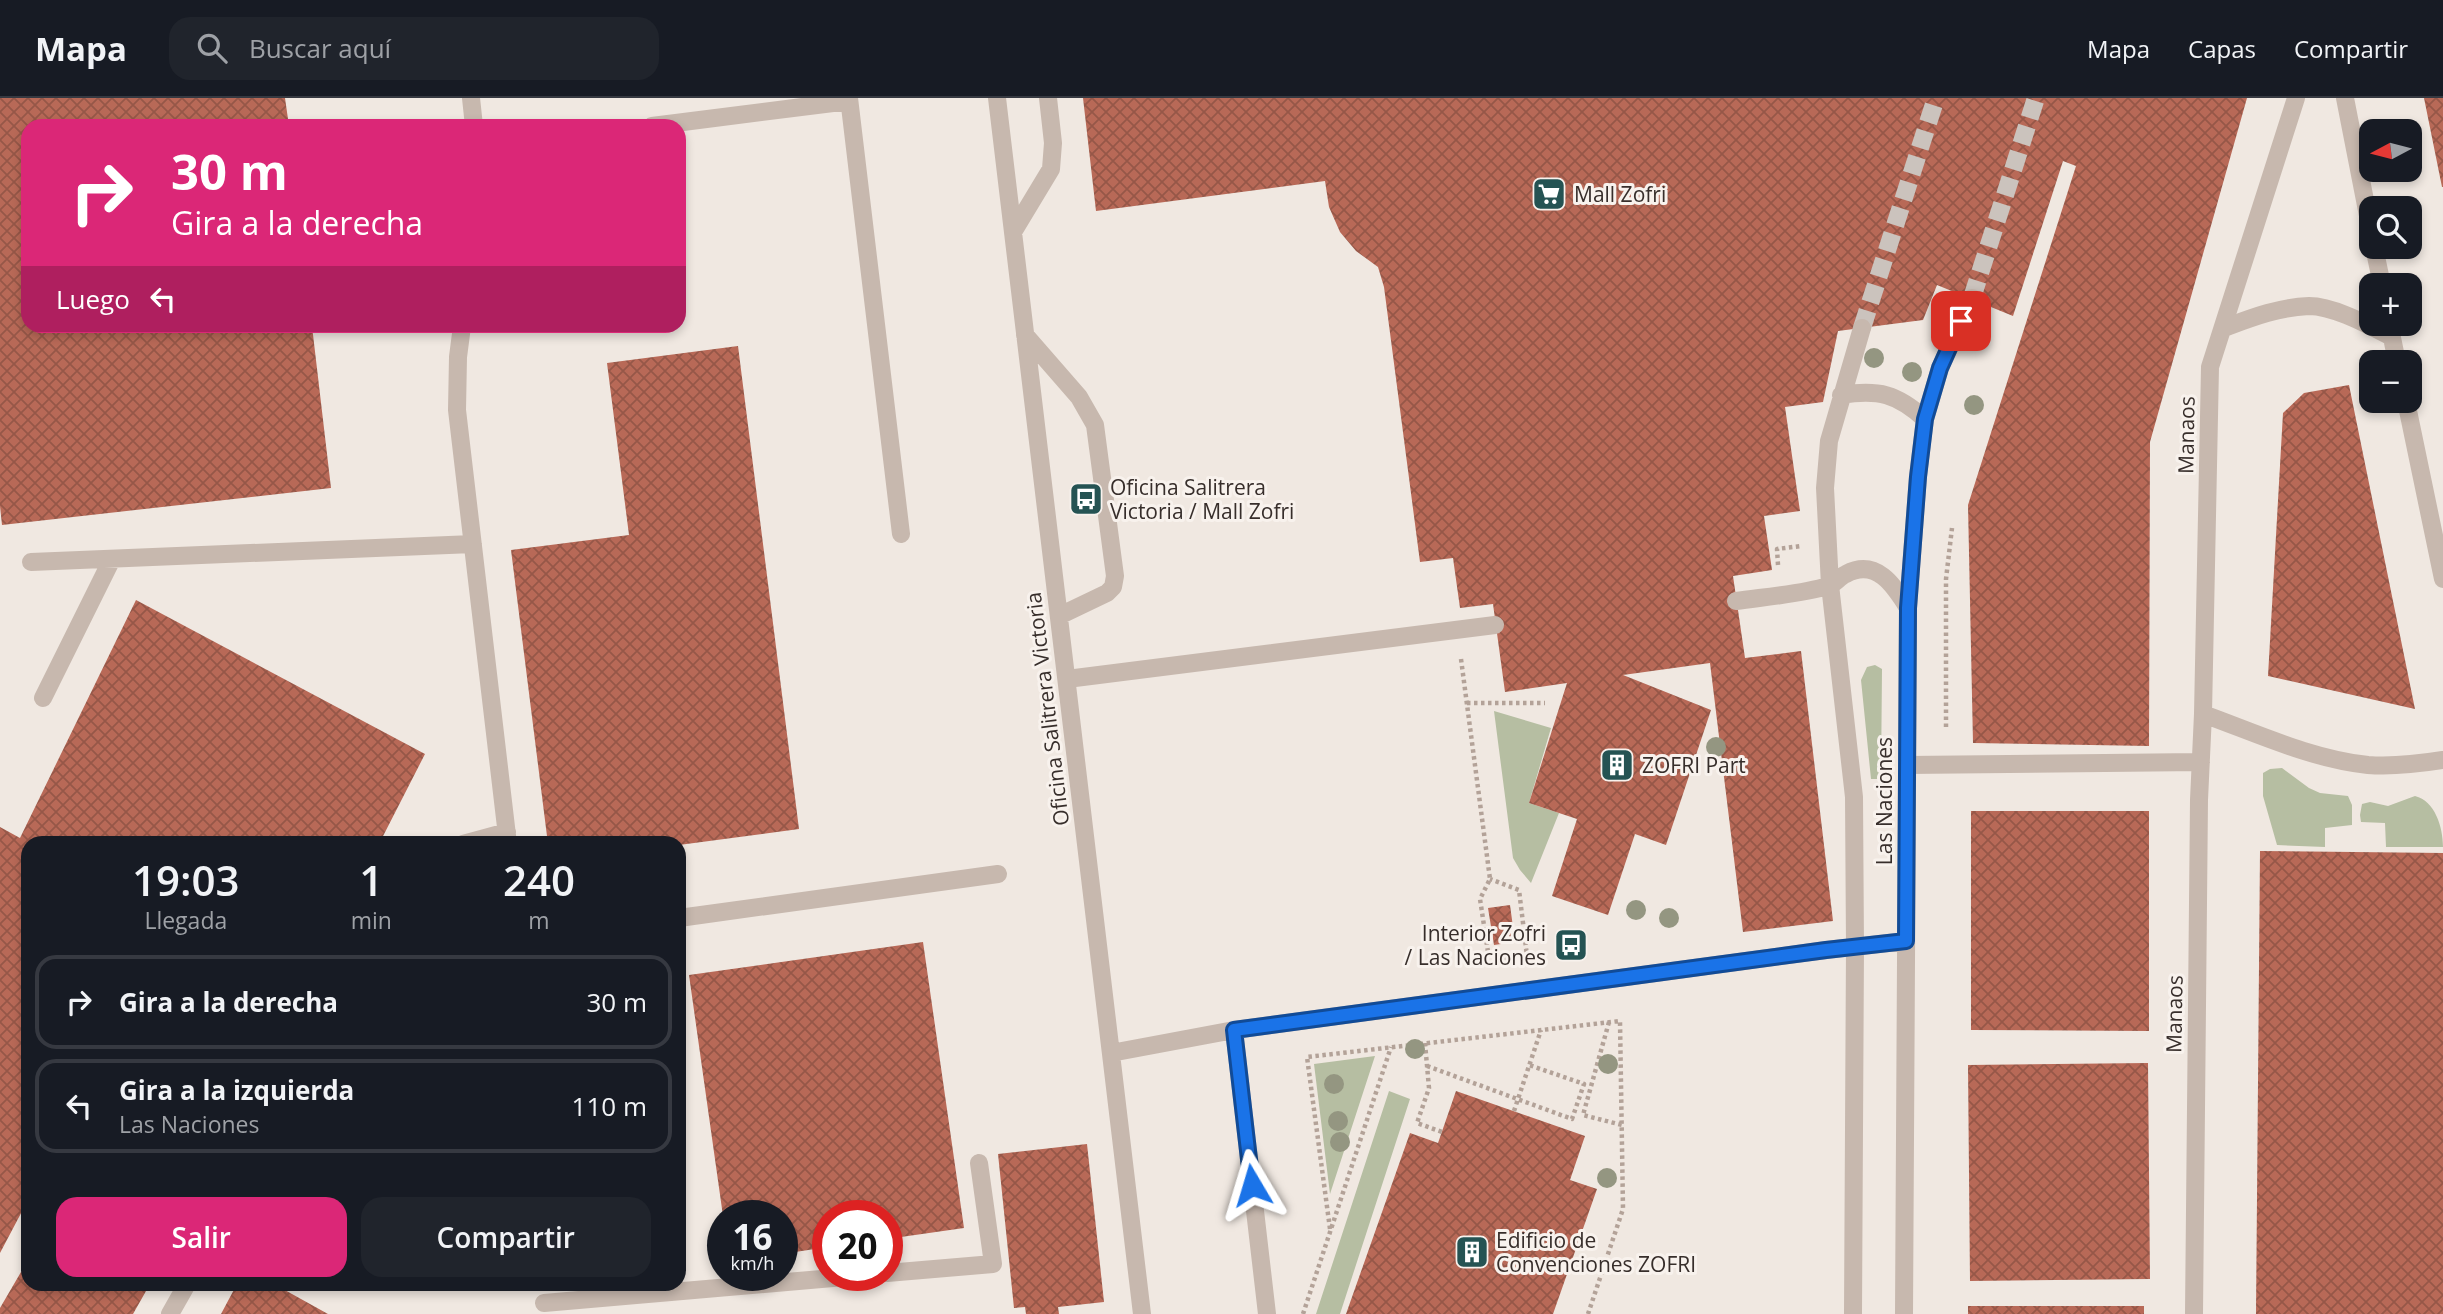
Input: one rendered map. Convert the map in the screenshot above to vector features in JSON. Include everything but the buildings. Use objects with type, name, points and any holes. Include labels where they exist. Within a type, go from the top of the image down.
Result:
[{"type":"street","points":[[471,98],[473,119]]},
{"type":"street","name":"Oficina Salitrera Victoria","points":[[997,98],[1142,1314]]},
{"type":"street","points":[[1013,232],[1051,169],[1053,143],[1048,98]]},
{"type":"street","name":"Manaos","points":[[2194,1314],[2201,762],[2210,367],[2296,98]]},
{"type":"street","points":[[2345,98],[2364,196]]},
{"type":"street","points":[[686,121],[849,99],[901,534]]},
{"type":"street","name":"Las Naciones","points":[[1904,1314],[1908,608],[1925,419],[1940,368],[1972,298]]},
{"type":"street","points":[[2224,328],[2265,313],[2311,306],[2359,319]]},
{"type":"street","name":"Las Naciones","points":[[1853,1314],[1854,797],[1830,585],[1826,476],[1829,441],[1862,328]]},
{"type":"street","points":[[461,333],[457,410],[507,836]]},
{"type":"street","points":[[1025,335],[1079,397],[1095,425],[1115,576],[1113,587],[1107,593],[1059,616]]},
{"type":"street","points":[[1841,395],[1864,391],[1887,394],[1908,404],[1925,419]]},
{"type":"street","points":[[2408,413],[2443,579]]},
{"type":"street","points":[[31,562],[473,544]]},
{"type":"street","points":[[43,698],[112,559]]},
{"type":"street","points":[[1736,601],[1830,585],[1845,574],[1862,568],[1881,573],[1895,586],[1908,608]]},
{"type":"street","points":[[1067,679],[1495,625]]},
{"type":"street","points":[[2203,714],[2337,760],[2394,766],[2443,760]]},
{"type":"street","points":[[1907,765],[2201,762]]},
{"type":"street","points":[[686,917],[998,874]]},
{"type":"street","points":[[1111,1053],[1234,1030],[1906,941]]},
{"type":"street","points":[[1234,1030],[1267,1314]]},
{"type":"street","points":[[903,1272],[993,1264],[979,1163]]},
{"type":"street","points":[[544,1291],[544,1309],[812,1281]]},
{"type":"street","points":[[170,1314],[183,1291]]},
{"type":"path","points":[[1946,727],[1946,579],[1952,528]]},
{"type":"path","points":[[1781,594],[1777,549],[1828,542]]},
{"type":"path","points":[[1451,657],[1460,656],[1490,879],[1480,899],[1488,952],[1499,959],[1527,956],[1519,890],[1490,879]]},
{"type":"path","points":[[1467,703],[1545,703]]},
{"type":"path","points":[[1330,1230],[1307,1057],[1620,1021],[1623,1209],[1588,1314]]},
{"type":"path","points":[[1609,1022],[1583,1115],[1622,1125]]},
{"type":"path","points":[[1514,1111],[1541,1030]]},
{"type":"path","points":[[1425,1043],[1430,1088],[1417,1123],[1442,1132]]},
{"type":"path","points":[[1303,1314],[1391,1047]]},
{"type":"path","points":[[1427,1066],[1572,1119],[1584,1084],[1529,1065]]},
{"type":"green space","points":[[1875,665],[1882,669],[1881,779],[1871,779],[1861,680],[1867,667]]},
{"type":"green space","points":[[1494,711],[1551,728],[1529,803],[1559,813],[1531,883],[1513,858]]},
{"type":"green space","points":[[2282,768],[2320,793],[2348,796],[2352,805],[2352,825],[2325,828],[2325,847],[2277,845],[2263,796],[2263,773]]},
{"type":"green space","points":[[2415,796],[2433,809],[2441,831],[2443,847],[2386,847],[2385,823],[2361,822],[2362,804],[2370,802],[2388,806]]},
{"type":"green space","points":[[1375,1056],[1330,1194],[1314,1064]]},
{"type":"green space","points":[[1389,1091],[1410,1099],[1340,1314],[1316,1314]]},
{"type":"tunnel","points":[[1862,328],[1936,98]]},
{"type":"tunnel","points":[[1972,298],[2036,98]]},
{"type":"place","name":"Mall Zofri","points":[[1549,194]]},
{"type":"place","name":"Oficina Salitrera Victoria / Mall Zofri","points":[[1086,499]]},
{"type":"place","name":"ZOFRI Part","points":[[1617,765]]},
{"type":"place","name":"Interior Zofri / Las Naciones","points":[[1571,945]]},
{"type":"place","name":"Edificio de Convenciones ZOFRI","points":[[1472,1252]]},
{"type":"route","points":[[1252,1185],[1234,1030],[1906,941],[1908,608],[1918,477],[1925,419],[1940,368],[1961,321]]}]
